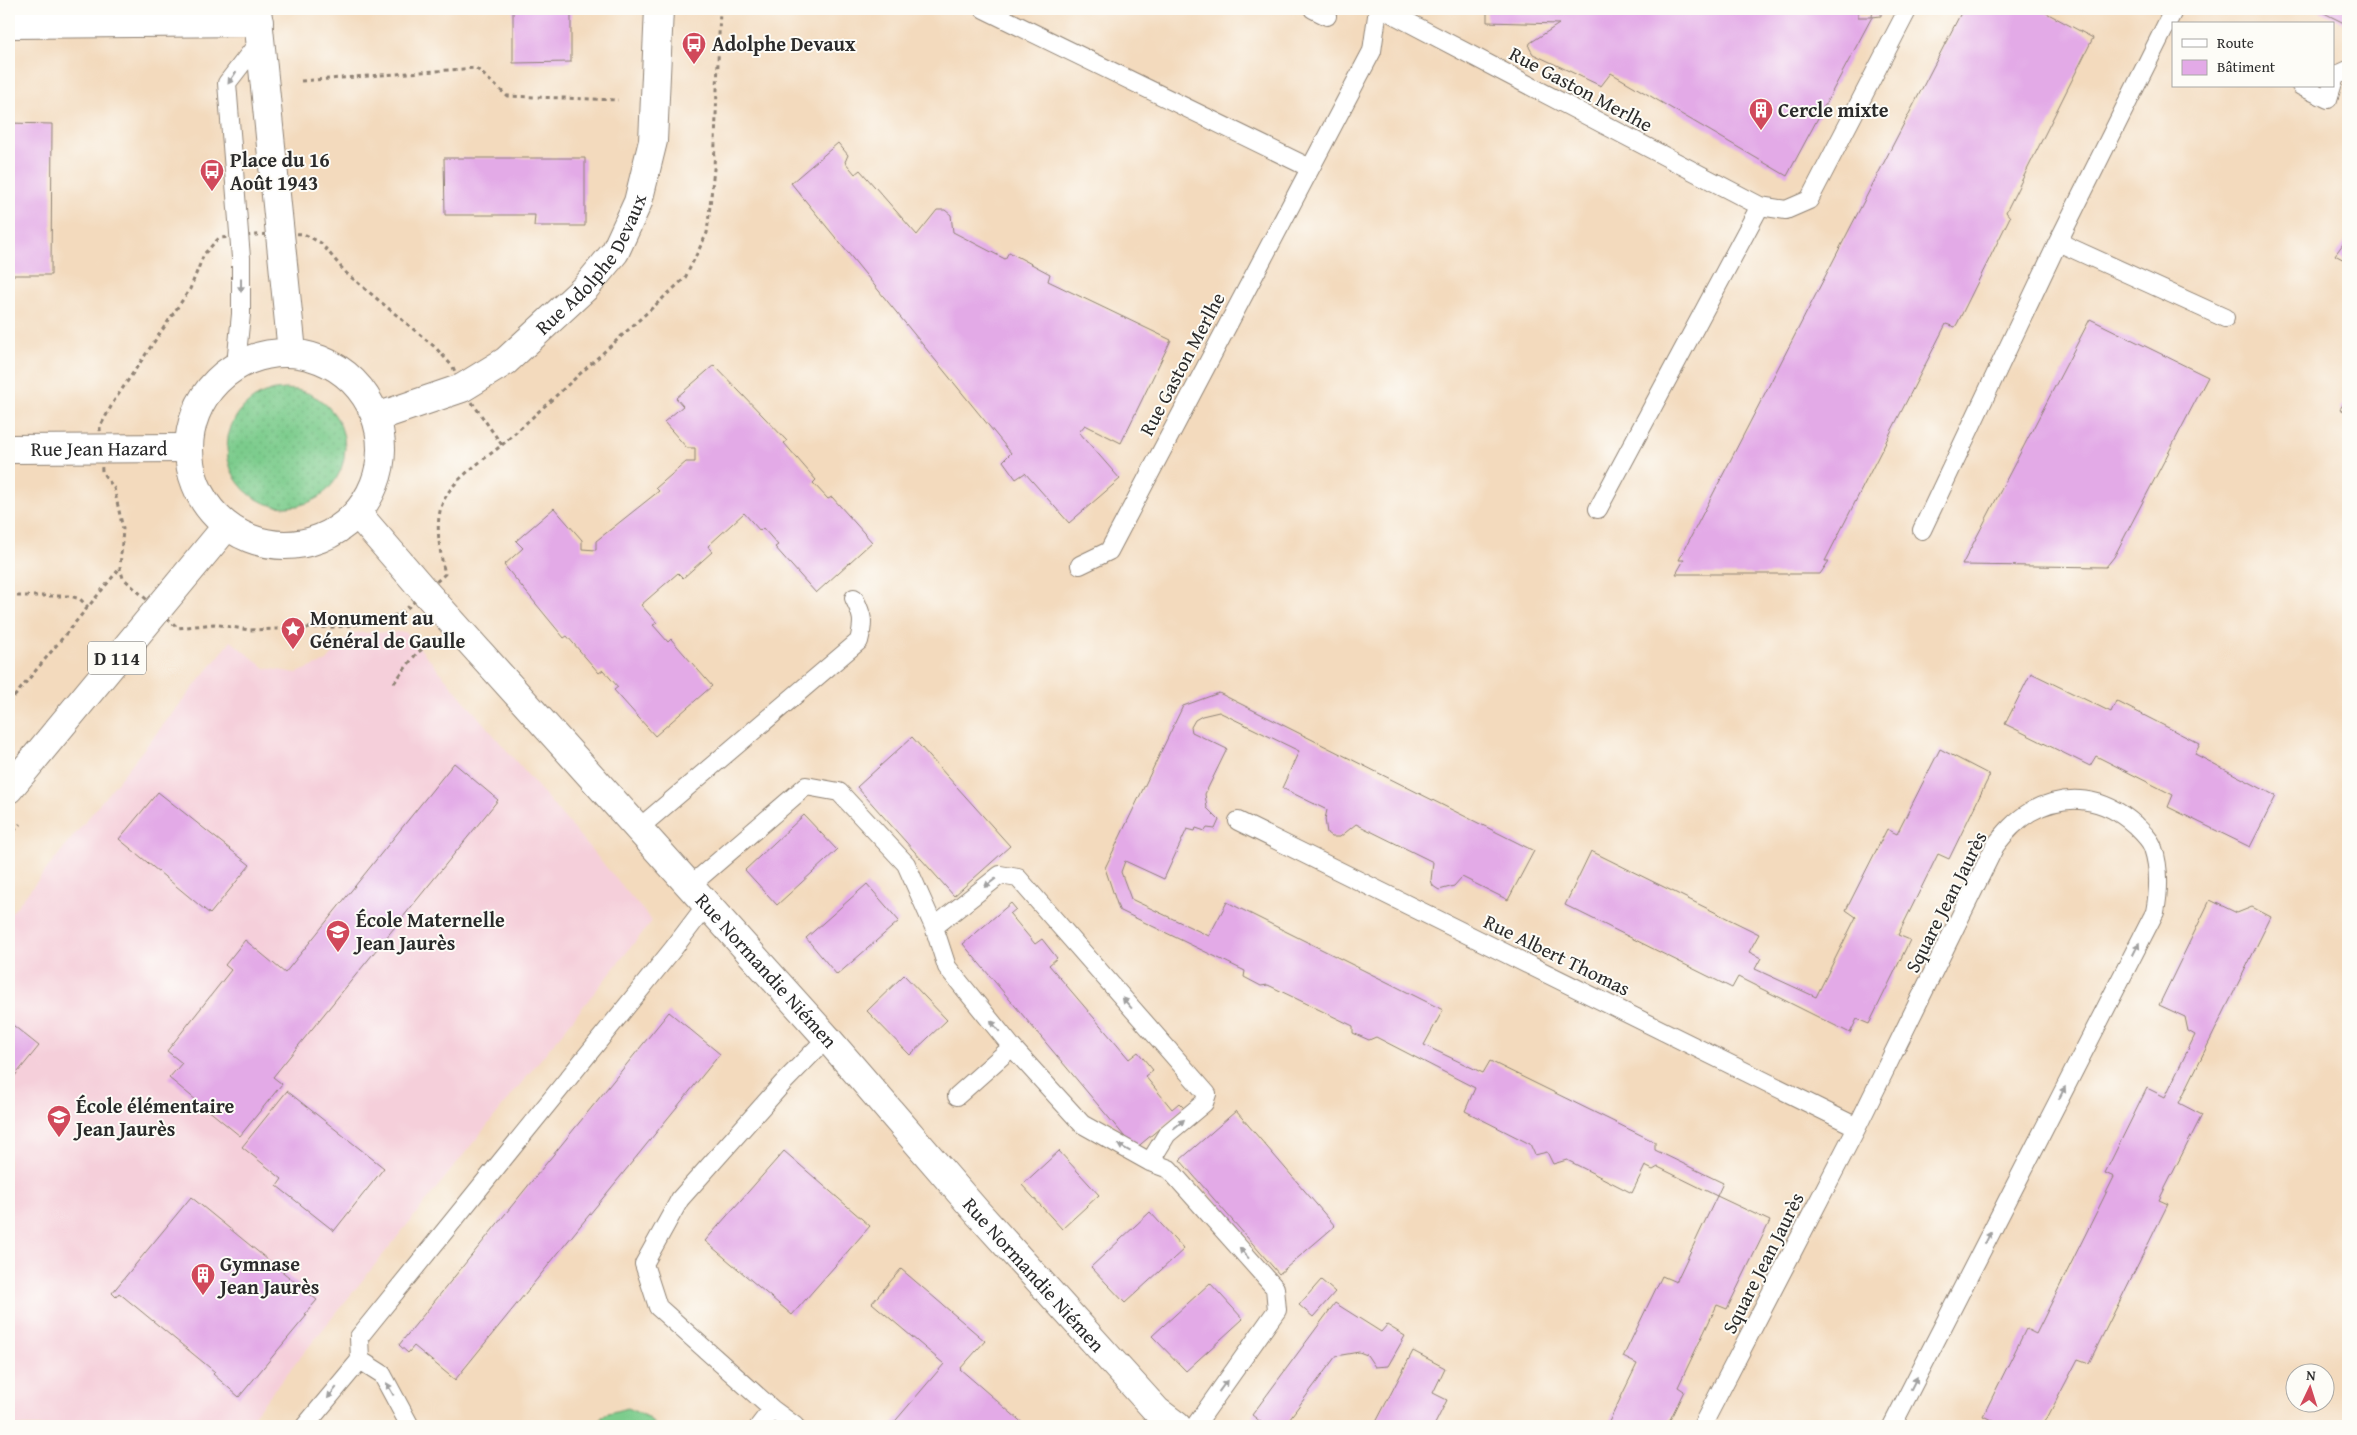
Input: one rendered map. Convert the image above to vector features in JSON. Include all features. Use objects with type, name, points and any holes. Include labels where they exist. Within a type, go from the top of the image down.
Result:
[{"type":"street","name":"Rue Adolphe Devaux","points":[[377,417],[462,388],[506,360],[586,287],[615,252],[638,202],[653,141],[659,9]]},
{"type":"street","points":[[9,24],[259,23],[292,352]]},
{"type":"street","points":[[292,352],[333,364],[364,392],[377,417],[380,445],[379,472],[370,494],[357,512],[345,524],[325,536],[302,543],[279,545],[256,540],[226,527],[201,495],[192,473],[188,448],[194,415],[198,408],[211,387],[236,365],[263,354],[292,352]]},
{"type":"street","name":"Rue Jean Hazard","points":[[9,449],[188,448]]},
{"type":"street","name":"Rue Normandie Niémen","points":[[357,512],[426,593],[828,1038],[1159,1421]]},
{"type":"street","name":"D 114","points":[[9,789],[226,527]]},
{"type":"lane","points":[[984,9],[1310,168]]},
{"type":"lane","name":"Rue Gaston Merlhe","points":[[1080,565],[1109,551],[1372,51],[1378,9]]},
{"type":"lane","name":"Rue Gaston Merlhe","points":[[1382,9],[1760,206],[1786,210],[1809,200],[1908,9]]},
{"type":"lane","points":[[1922,530],[2058,242],[2172,19]]},
{"type":"lane","points":[[236,365],[241,314],[241,258],[227,83],[259,23]]},
{"type":"lane","points":[[2334,80],[2335,76],[2348,70]]},
{"type":"lane","points":[[2305,88],[2328,99],[2331,88]]},
{"type":"lane","points":[[1598,508],[1760,206]]},
{"type":"lane","points":[[2058,242],[2224,318]]},
{"type":"lane","points":[[639,828],[860,641],[864,623],[861,611],[854,598]]},
{"type":"lane","points":[[305,1426],[360,1360],[358,1337],[674,949],[699,894],[806,786],[840,792],[906,864],[934,927],[947,967],[1012,1047],[1082,1124],[1150,1162],[1169,1169],[1275,1288],[1277,1310],[1195,1426]]},
{"type":"lane","name":"Square Jean Jaurès","points":[[1702,1426],[1857,1127],[1995,846],[2012,825],[2031,812],[2058,802],[2080,798],[2102,803],[2121,812],[2140,829],[2153,847],[2159,891],[2154,912],[1892,1426]]},
{"type":"lane","name":"Rue Albert Thomas","points":[[1238,821],[1857,1127]]},
{"type":"lane","points":[[934,927],[1000,875],[1018,878],[1207,1094],[1204,1103],[1167,1134],[1150,1162]]},
{"type":"lane","points":[[795,1426],[772,1409],[658,1307],[644,1264],[680,1199],[783,1084],[828,1038]]},
{"type":"lane","points":[[957,1096],[1012,1047]]},
{"type":"lane","points":[[360,1360],[382,1374],[410,1426]]},
{"type":"lane","points":[[759,1426],[772,1409]]},
{"type":"path","points":[[265,83],[476,68],[506,96],[655,101]]},
{"type":"path","points":[[135,591],[123,578],[120,568],[123,529],[114,488],[102,472],[100,427],[114,401],[190,289],[204,254],[219,238],[281,233],[304,234],[321,243],[346,274],[436,348]]},
{"type":"path","points":[[9,703],[120,568]]},
{"type":"path","points":[[9,596],[70,596],[80,599],[88,606]]},
{"type":"path","points":[[394,683],[416,654]]},
{"type":"shaded area","points":[[406,632],[652,921],[245,1426],[9,1426],[9,916],[231,641],[265,668],[297,673],[327,661],[351,633]]},
{"type":"green space","points":[[286,389],[309,393],[328,406],[341,425],[345,448],[341,471],[328,490],[309,503],[286,507],[263,503],[244,490],[231,471],[227,448],[231,425],[244,406],[263,393]]},
{"type":"green space","points":[[627,1408],[648,1417],[655,1426],[594,1426],[605,1414]]},
{"type":"building","points":[[513,9],[571,9],[571,62],[513,63]]},
{"type":"building","name":"Cercle mixte","points":[[1487,9],[1858,9],[1858,17],[1872,17],[1787,176],[1611,73],[1601,86],[1533,54],[1529,47],[1530,43],[1559,24],[1487,22]]},
{"type":"building","points":[[1873,9],[1881,9],[1881,16],[1872,17]]},
{"type":"building","points":[[1963,9],[2039,9],[2093,38],[2006,212],[2010,217],[1957,324],[1955,327],[1946,324],[1825,561],[1829,561],[1820,574],[1676,574],[1684,560],[1679,560]]},
{"type":"building","points":[[2316,9],[2348,9],[2348,25]]},
{"type":"building","points":[[9,123],[52,124],[51,275],[9,275]]},
{"type":"building","points":[[838,143],[848,155],[845,162],[855,174],[860,170],[917,235],[937,210],[945,210],[951,215],[953,232],[1005,259],[1009,252],[1050,274],[1048,281],[1171,340],[1121,443],[1085,425],[1079,432],[1120,479],[1069,523],[1025,473],[1016,479],[1003,461],[1011,453],[791,183]]},
{"type":"building","points":[[444,158],[585,158],[585,226],[534,226],[535,215],[445,215]]},
{"type":"building","points":[[2348,237],[2348,262],[2335,255]]},
{"type":"building","points":[[2090,319],[2208,377],[2114,557],[2106,567],[1962,565]]},
{"type":"building","points":[[714,365],[787,441],[784,443],[816,480],[813,483],[828,499],[832,497],[872,542],[816,593],[775,547],[778,545],[763,528],[760,531],[744,513],[708,546],[712,552],[683,578],[678,573],[641,605],[657,623],[653,625],[668,642],[671,639],[712,686],[655,736],[614,690],[618,687],[603,670],[599,673],[567,636],[564,638],[504,565],[523,548],[516,541],[554,508],[582,540],[582,549],[596,550],[596,541],[659,491],[656,488],[686,462],[695,462],[695,448],[687,448],[664,422],[683,406],[676,398]]},
{"type":"building","points":[[2348,397],[2348,413],[2340,409]]},
{"type":"building","points":[[2031,673],[2111,712],[2116,701],[2200,744],[2195,754],[2276,796],[2250,847],[2168,807],[2173,795],[2096,756],[2090,766],[2005,724]]},
{"type":"building","points":[[1219,693],[1534,851],[1508,900],[1462,877],[1454,886],[1439,890],[1433,886],[1431,880],[1433,862],[1356,824],[1340,837],[1332,837],[1327,833],[1325,819],[1327,810],[1282,788],[1299,751],[1219,712],[1202,716],[1195,720],[1191,727],[1192,732],[1227,749],[1205,794],[1207,808],[1219,820],[1215,829],[1207,828],[1205,831],[1196,828],[1195,831],[1187,829],[1164,879],[1125,861],[1121,872],[1131,899],[1209,936],[1227,902],[1443,1010],[1424,1045],[1483,1073],[1490,1061],[1655,1142],[1655,1150],[1723,1183],[1717,1196],[1658,1167],[1653,1170],[1645,1166],[1632,1193],[1567,1160],[1553,1164],[1547,1152],[1535,1155],[1530,1144],[1465,1111],[1475,1088],[1376,1037],[1369,1040],[1353,1033],[1353,1026],[1268,985],[1261,986],[1244,977],[1245,971],[1119,910],[1105,868],[1183,706]]},
{"type":"building","points":[[912,737],[1010,846],[954,896],[857,787]]},
{"type":"building","points":[[1940,749],[1990,775],[1949,859],[1938,854],[1898,935],[1910,940],[1869,1024],[1857,1019],[1850,1033],[1738,977],[1732,988],[1565,905],[1591,851],[1759,934],[1749,952],[1761,958],[1755,969],[1816,997],[1856,917],[1846,910],[1887,829],[1897,834]]},
{"type":"building","name":"École Maternelle Jean Jaurès","points":[[454,763],[498,800],[273,1077],[282,1084],[240,1136],[169,1078],[182,1063],[167,1051],[231,970],[225,965],[245,940],[285,973]]},
{"type":"building","points":[[158,792],[250,865],[210,914],[119,839]]},
{"type":"building","points":[[804,815],[837,850],[777,905],[745,870]]},
{"type":"building","points":[[867,884],[899,921],[837,975],[806,938]]},
{"type":"building","points":[[2210,900],[2237,913],[2252,907],[2271,917],[2179,1103],[2202,1115],[2159,1200],[2168,1204],[2089,1363],[2078,1359],[2043,1426],[2004,1426],[1983,1416],[2026,1329],[2036,1334],[2114,1177],[2105,1173],[2147,1088],[2165,1097],[2195,1035],[2188,1031],[2185,1017],[2159,1005]]},
{"type":"building","points":[[1011,903],[1016,909],[1010,914],[1035,944],[1042,939],[1057,958],[1049,965],[1129,1059],[1138,1052],[1153,1070],[1145,1076],[1172,1109],[1179,1103],[1184,1108],[1135,1149],[963,944]]},
{"type":"building","points":[[904,975],[947,1020],[910,1055],[867,1011]]},
{"type":"building","points":[[669,1012],[720,1054],[455,1380],[414,1346],[408,1353],[399,1345]]},
{"type":"building","points":[[9,1022],[39,1046],[9,1083]]},
{"type":"building","points":[[287,1091],[384,1168],[334,1231],[277,1186],[282,1179],[242,1147]]},
{"type":"building","points":[[1236,1111],[1335,1226],[1279,1274],[1180,1160]]},
{"type":"building","points":[[784,1151],[870,1226],[792,1315],[705,1241]]},
{"type":"building","points":[[1059,1151],[1099,1195],[1062,1229],[1022,1185]]},
{"type":"building","points":[[1717,1196],[1770,1221],[1727,1309],[1717,1305],[1678,1387],[1684,1391],[1667,1426],[1607,1426],[1637,1364],[1623,1357],[1662,1276],[1676,1282]]},
{"type":"building","name":"Gymnase Jean Jaurès","points":[[191,1197],[317,1300],[305,1314],[307,1315],[239,1397],[213,1374],[215,1372],[119,1293],[116,1297],[112,1293]]},
{"type":"building","points":[[1150,1212],[1184,1249],[1125,1303],[1091,1267]]},
{"type":"building","points":[[901,1269],[985,1341],[960,1369],[1026,1426],[891,1426],[944,1364],[872,1303]]},
{"type":"building","points":[[1321,1280],[1335,1292],[1313,1317],[1299,1305]]},
{"type":"building","points":[[1210,1283],[1243,1319],[1186,1371],[1152,1336]]},
{"type":"building","points":[[1335,1303],[1381,1332],[1387,1325],[1405,1336],[1388,1366],[1375,1367],[1367,1355],[1359,1352],[1336,1356],[1284,1426],[1266,1426],[1252,1415]]},
{"type":"building","points":[[1413,1351],[1445,1368],[1433,1393],[1447,1400],[1434,1426],[1374,1426]]},
{"type":"place","name":"Adolphe Devaux","points":[[694,65]]},
{"type":"place","name":"Cercle mixte","points":[[1761,131]]},
{"type":"place","name":"Place du 16 Août 1943","points":[[212,192]]},
{"type":"place","name":"Monument au Général de Gaulle","points":[[293,650]]},
{"type":"place","name":"École Maternelle Jean Jaurès","points":[[338,953]]},
{"type":"place","name":"École élémentaire Jean Jaurès","points":[[59,1138]]},
{"type":"place","name":"Gymnase Jean Jaurès","points":[[203,1296]]}]
